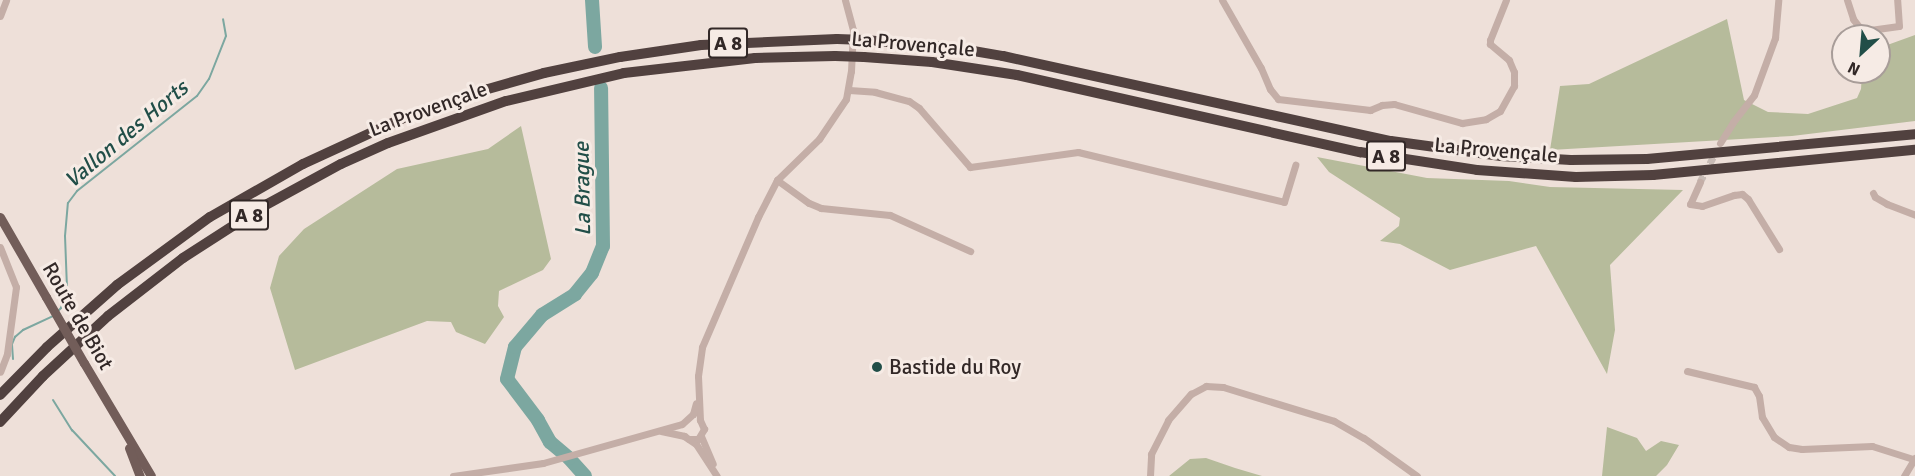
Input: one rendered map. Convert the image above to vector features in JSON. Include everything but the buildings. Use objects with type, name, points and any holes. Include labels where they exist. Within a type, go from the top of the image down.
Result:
[{"type":"highway","name":"La Provençale","points":[[0,395],[47,346],[117,285],[210,217],[303,164],[401,119],[488,89],[544,73],[620,57],[701,45],[837,39],[956,48],[1003,56],[1391,141],[1501,156],[1571,160],[1647,159],[1915,134]]},
{"type":"highway","name":"La Provençale","points":[[0,422],[43,376],[116,310],[183,258],[262,207],[341,164],[415,132],[548,90],[624,73],[755,58],[835,56],[932,62],[1017,75],[1360,152],[1477,170],[1576,177],[1653,175],[1915,150]]},
{"type":"main road","name":"Route de Biot","points":[[0,217],[151,476]]},
{"type":"main road","name":"Route de Biot","points":[[125,434],[140,476]]},
{"type":"street","points":[[0,16],[6,0]]},
{"type":"street","points":[[717,476],[701,436],[703,426],[700,420],[698,366],[702,347],[758,217],[777,180],[819,139],[840,110],[849,90],[853,30],[845,0]]},
{"type":"street","points":[[1222,0],[1262,68],[1270,89],[1278,99],[1370,110],[1382,105],[1394,104],[1462,123],[1486,119],[1500,111],[1514,86],[1514,72],[1509,60],[1490,44],[1506,0]]},
{"type":"street","points":[[1720,143],[1754,95],[1775,38],[1778,0]]},
{"type":"street","points":[[1847,0],[1853,19],[1860,28],[1870,30],[1899,26],[1897,0]]},
{"type":"street","points":[[849,90],[875,92],[909,101],[919,108],[964,164],[975,168],[1012,159],[1034,159],[1078,152],[1284,202],[1295,165]]},
{"type":"street","points":[[777,180],[809,204],[821,208],[890,215],[970,251]]},
{"type":"street","points":[[1700,182],[1690,204],[1702,206],[1742,194],[1748,198],[1779,249]]},
{"type":"street","points":[[1874,193],[1875,197],[1887,204],[1915,215]]},
{"type":"street","points":[[0,247],[16,287],[7,354],[0,372]]},
{"type":"street","points":[[1687,371],[1754,387],[1759,396],[1762,417],[1774,437],[1789,447],[1802,449],[1872,446],[1914,458],[1904,476]]},
{"type":"street","points":[[1150,476],[1151,454],[1168,420],[1191,394],[1206,386],[1223,387],[1334,421],[1364,438],[1417,476]]},
{"type":"street","points":[[453,476],[543,464],[682,424],[690,418],[699,392]]},
{"type":"street","points":[[690,418],[700,420]]},
{"type":"street","points":[[682,424],[687,438],[703,453],[717,476]]},
{"type":"street","points":[[656,431],[687,438],[701,436]]},
{"type":"green space","points":[[1727,19],[1744,100],[1768,112],[1808,114],[1857,98],[1861,84],[1891,84],[1891,44],[1915,35],[1915,121],[1792,136],[1550,150],[1560,86],[1589,84]]},
{"type":"green space","points":[[521,126],[551,259],[543,270],[499,291],[498,306],[504,317],[485,344],[456,332],[451,322],[427,321],[295,370],[270,288],[279,256],[304,229],[397,169],[488,149]]},
{"type":"green space","points":[[1317,157],[1427,178],[1509,181],[1550,187],[1683,190],[1610,265],[1615,330],[1607,374],[1536,246],[1450,270],[1400,244],[1380,241],[1399,226],[1400,218],[1329,172]]},
{"type":"green space","points":[[1607,427],[1637,438],[1646,451],[1661,441],[1679,445],[1667,465],[1656,476],[1602,476]]},
{"type":"green space","points":[[1206,458],[1262,476],[1169,476],[1190,459]]},
{"type":"waterway","name":"La Brague","points":[[592,0],[595,47]]},
{"type":"waterway","name":"Vallon des Horts","points":[[57,312],[61,308],[67,288],[65,236],[68,203],[77,191],[197,96],[209,79],[226,36],[223,19]]},
{"type":"waterway","name":"La Brague","points":[[585,476],[550,442],[538,420],[507,379],[515,347],[542,315],[575,294],[592,273],[603,246],[601,88]]},
{"type":"waterway","name":"Vallon des Horts","points":[[13,359],[12,344],[15,337],[23,330],[53,316]]},
{"type":"waterway","name":"Vallon des Horts","points":[[53,400],[72,430],[115,476]]},
{"type":"tunnel","points":[[1700,182],[1717,150]]},
{"type":"place","name":"Bastide du Roy","points":[[877,367]]}]
